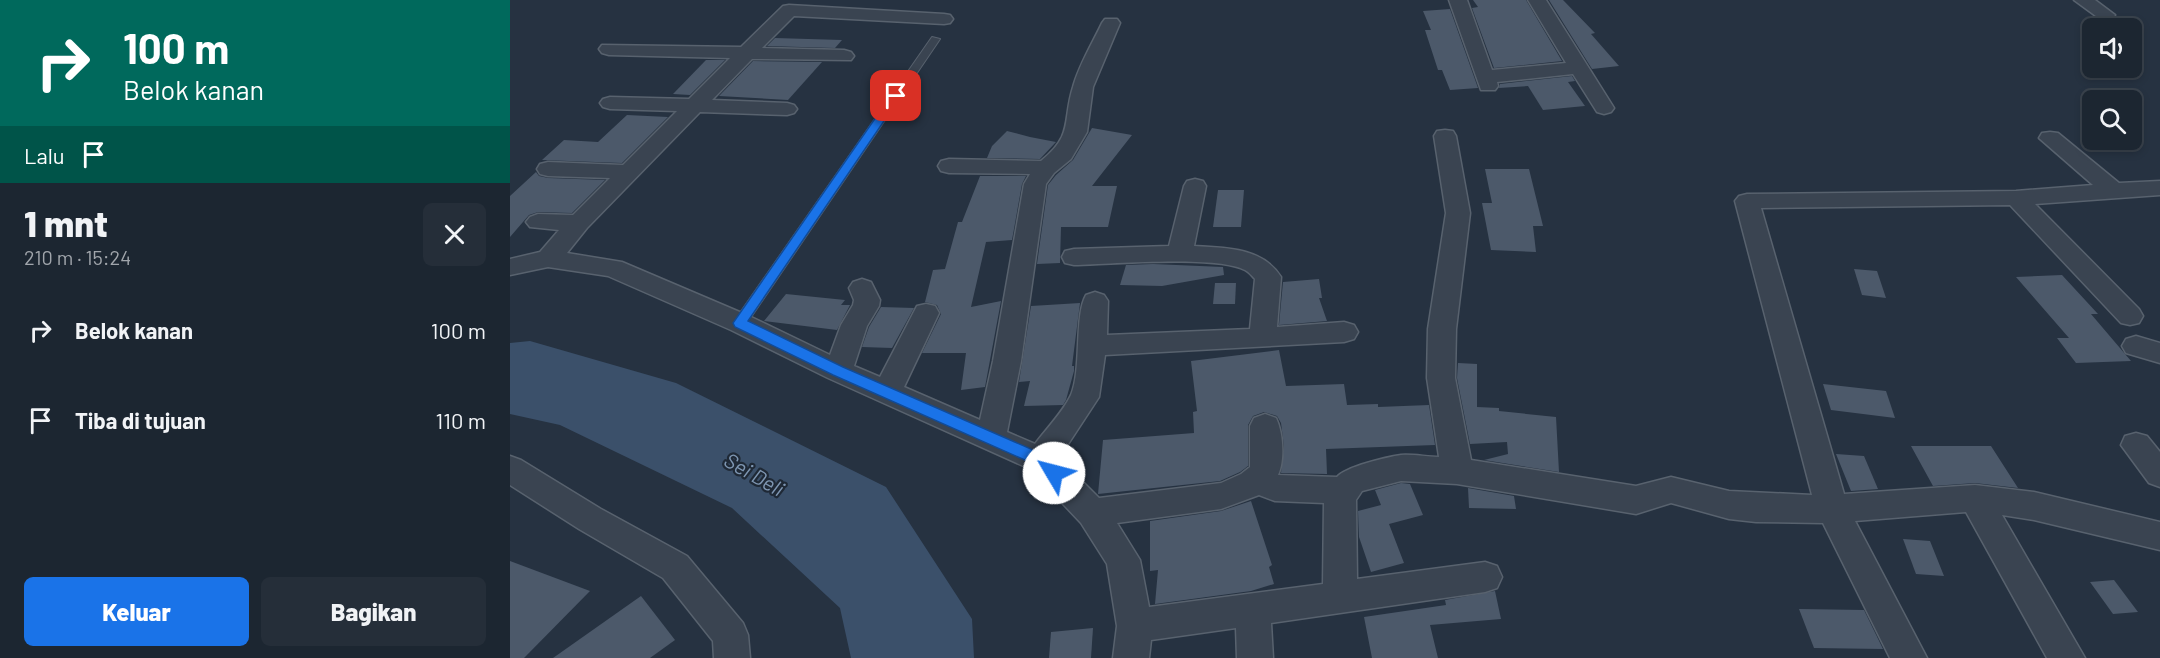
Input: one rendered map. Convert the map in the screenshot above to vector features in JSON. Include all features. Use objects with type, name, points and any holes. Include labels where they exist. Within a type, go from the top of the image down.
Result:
[{"type":"street","points":[[1458,0],[1486,81],[1577,68]]},
{"type":"street","points":[[1537,0],[1577,68],[1604,108]]},
{"type":"street","points":[[2083,0],[2106,15]]},
{"type":"street","points":[[548,259],[579,223],[789,10],[940,29]]},
{"type":"street","points":[[991,438],[1007,361],[1035,184],[1046,168],[1063,154],[1076,132],[1083,87],[1111,23]]},
{"type":"street","points":[[609,49],[844,56]]},
{"type":"street","points":[[610,103],[787,109]]},
{"type":"street","points":[[1445,136],[1458,213],[1442,329],[1441,378],[1457,471]]},
{"type":"street","points":[[2050,138],[2114,190]]},
{"type":"street","points":[[949,166],[1046,168]]},
{"type":"street","points":[[548,169],[629,172]]},
{"type":"street","points":[[1180,254],[1195,186]]},
{"type":"street","points":[[1909,658],[1832,509],[1747,201],[2016,198],[2160,188]]},
{"type":"street","points":[[2016,198],[2130,316]]},
{"type":"street","points":[[538,222],[579,223]]},
{"type":"street","points":[[1074,256],[1180,254],[1243,258],[1262,268],[1268,277],[1263,338]]},
{"type":"street","points":[[510,267],[548,259],[613,268],[740,323],[838,371],[1041,460],[1092,513],[1123,560],[1133,642],[1253,608],[1485,577]]},
{"type":"street","points":[[838,371],[854,325],[866,306],[867,300],[862,288]]},
{"type":"street","points":[[1041,460],[1085,397],[1093,346],[1095,302]]},
{"type":"street","points":[[887,392],[926,313]]},
{"type":"street","points":[[1093,346],[1344,332]]},
{"type":"street","points":[[1092,513],[1221,496],[1257,480],[1265,470],[1264,426]]},
{"type":"street","points":[[2136,446],[2160,474]]},
{"type":"street","points":[[1340,595],[1339,504],[1344,490],[1352,481],[1401,468],[1457,471],[1636,500],[1671,490],[1730,505],[1832,509],[1975,498],[2034,506],[2160,536]]},
{"type":"street","points":[[510,469],[590,519],[675,567],[730,635],[732,658]]},
{"type":"street","points":[[1257,480],[1275,488],[1344,490]]},
{"type":"street","points":[[1975,498],[2067,658]]},
{"type":"street","points":[[1253,608],[1255,658]]},
{"type":"lane","points":[[740,323],[940,29]]},
{"type":"water","name":"Sei Deli","points":[[530,341],[676,383],[886,487],[972,619],[974,658],[851,658],[840,608],[732,508],[560,425],[510,414],[510,343]]},
{"type":"building","points":[[1473,0],[1526,0],[1562,61],[1494,68],[1472,8],[1478,7]]},
{"type":"building","points":[[1549,0],[1563,0],[1595,33],[1591,34],[1619,66],[1592,69]]},
{"type":"building","points":[[1450,9],[1478,88],[1450,90],[1442,70],[1438,70],[1425,30],[1431,30],[1423,11]]},
{"type":"building","points":[[775,38],[842,40],[835,48],[767,46]]},
{"type":"building","points":[[706,60],[725,60],[690,95],[673,94]]},
{"type":"building","points":[[753,61],[822,62],[788,100],[719,96]]},
{"type":"building","points":[[1572,76],[1575,81],[1568,82],[1585,106],[1543,110],[1528,86],[1499,88],[1500,84]]},
{"type":"building","points":[[627,115],[668,117],[622,163],[542,160],[564,140],[598,142]]},
{"type":"building","points":[[1092,128],[1132,135],[1092,186],[1117,186],[1108,227],[1061,227],[1060,263],[1037,264],[1048,185],[1073,160]]},
{"type":"building","points":[[1007,131],[1056,142],[1040,159],[987,158],[992,146]]},
{"type":"building","points":[[1485,169],[1529,169],[1543,226],[1533,226],[1536,252],[1491,250],[1482,203],[1492,203]]},
{"type":"building","points":[[536,172],[539,176],[548,178],[605,180],[572,213],[538,212],[529,215],[510,237],[510,196]]},
{"type":"building","points":[[980,176],[1026,176],[1022,184],[1012,240],[986,242],[971,307],[1001,301],[985,387],[961,390],[966,353],[922,353],[941,314],[937,305],[925,302],[933,270],[945,269],[958,222],[962,222]]},
{"type":"building","points":[[1218,190],[1244,190],[1241,227],[1213,227]]},
{"type":"building","points":[[1126,265],[1223,267],[1224,275],[1162,286],[1120,285]]},
{"type":"building","points":[[1854,269],[1877,271],[1886,298],[1862,295]]},
{"type":"building","points":[[2062,275],[2098,314],[2091,314],[2131,361],[2076,363],[2057,338],[2069,338],[2016,277]]},
{"type":"building","points":[[1319,279],[1322,298],[1319,298],[1327,321],[1279,325],[1283,282]]},
{"type":"building","points":[[1215,283],[1236,283],[1235,304],[1213,304]]},
{"type":"building","points":[[786,294],[845,300],[841,305],[850,305],[837,330],[764,321]]},
{"type":"building","points":[[1080,303],[1072,366],[1074,366],[1074,371],[1066,400],[1063,405],[1024,406],[1030,381],[1019,382],[1031,306]]},
{"type":"building","points":[[881,307],[914,308],[892,348],[862,347],[869,327]]},
{"type":"building","points":[[1279,350],[1286,386],[1344,384],[1347,405],[1378,404],[1378,407],[1429,405],[1435,445],[1326,449],[1327,474],[1281,473],[1284,446],[1281,423],[1277,416],[1264,412],[1253,416],[1248,425],[1248,466],[1240,472],[1220,481],[1098,494],[1103,440],[1194,433],[1193,412],[1197,411],[1191,361]]},
{"type":"building","points":[[1458,363],[1477,364],[1477,407],[1556,417],[1559,472],[1484,460],[1508,454],[1507,442],[1470,444],[1457,378]]},
{"type":"building","points":[[1823,384],[1886,391],[1895,418],[1831,410]]},
{"type":"building","points":[[1911,446],[1991,446],[2018,488],[1975,483],[1933,486]]},
{"type":"building","points":[[1836,454],[1864,456],[1878,489],[1851,491]]},
{"type":"building","points":[[1401,483],[1410,484],[1423,515],[1389,524],[1404,563],[1371,572],[1359,537],[1358,511],[1381,505],[1375,490]]},
{"type":"building","points":[[1468,488],[1514,496],[1516,509],[1469,508]]},
{"type":"building","points":[[1251,501],[1272,565],[1269,567],[1274,584],[1251,591],[1155,604],[1158,570],[1150,571],[1150,521],[1221,511]]},
{"type":"building","points":[[1903,539],[1930,541],[1944,576],[1916,574]]},
{"type":"building","points":[[510,561],[590,591],[524,658],[510,658]]},
{"type":"building","points":[[2114,580],[2138,612],[2113,614],[2090,582]]},
{"type":"building","points":[[1495,591],[1501,619],[1430,625],[1438,658],[1372,658],[1364,617],[1446,605],[1445,600]]},
{"type":"building","points":[[641,596],[675,640],[650,658],[553,658]]},
{"type":"building","points":[[1799,609],[1864,610],[1883,649],[1814,648]]},
{"type":"building","points":[[1093,628],[1091,658],[1049,658],[1051,632]]},
{"type":"route","points":[[896,96],[740,323],[838,371],[1041,460],[1054,473]]}]
